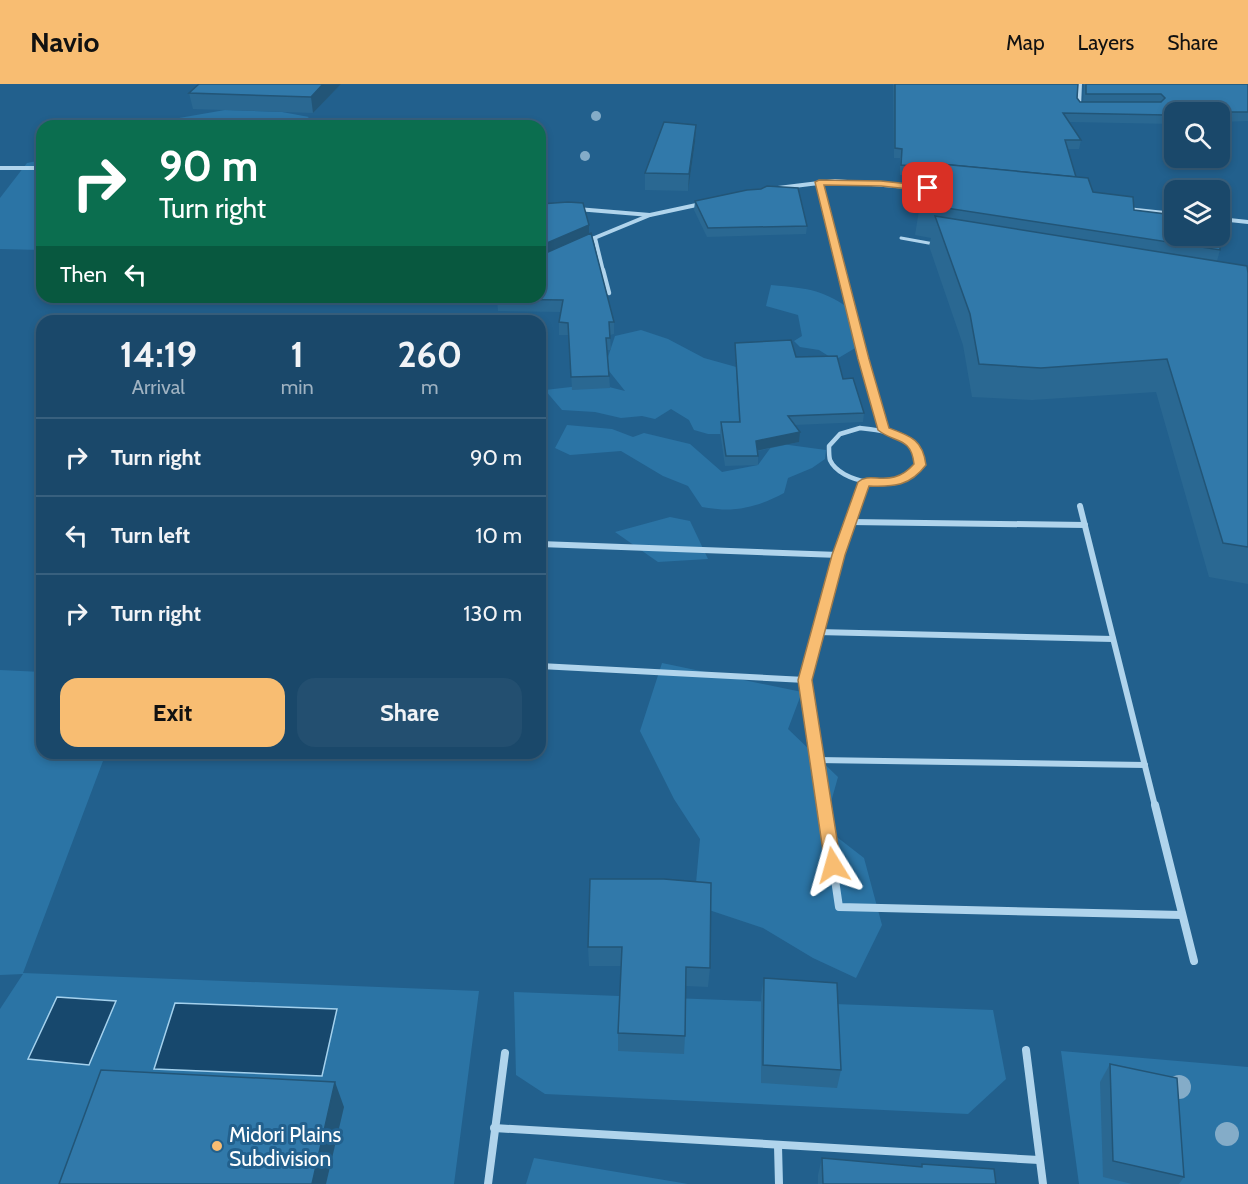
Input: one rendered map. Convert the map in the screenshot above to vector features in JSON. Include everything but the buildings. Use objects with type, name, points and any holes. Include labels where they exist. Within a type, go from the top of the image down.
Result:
[{"type":"street","points":[[1080,84],[1079,107],[1090,107]]},
{"type":"street","points":[[0,168],[36,168]]},
{"type":"street","points":[[770,190],[819,182],[881,184],[940,190]]},
{"type":"street","points":[[819,182],[863,359],[884,430]]},
{"type":"street","points":[[585,242],[650,215],[713,202]]},
{"type":"street","points":[[1116,207],[1164,213]]},
{"type":"street","points":[[573,209],[650,215]]},
{"type":"street","points":[[1230,220],[1248,222]]},
{"type":"street","points":[[595,238],[609,293]]},
{"type":"street","points":[[860,429],[884,430],[905,438],[918,450],[920,465],[910,477],[889,483],[864,482],[842,473],[830,460],[829,446],[840,434],[860,429]]},
{"type":"street","points":[[864,482],[838,555],[805,680],[839,907],[1182,915]]},
{"type":"street","points":[[1080,505],[1194,962]]},
{"type":"street","points":[[850,522],[1085,525]]},
{"type":"street","points":[[546,544],[838,555]]},
{"type":"street","points":[[817,632],[1113,639]]},
{"type":"street","points":[[546,666],[805,680]]},
{"type":"street","points":[[817,760],[1145,765]]},
{"type":"street","points":[[1026,1050],[1043,1184]]},
{"type":"street","points":[[489,1184],[494,1128],[505,1053]]},
{"type":"street","points":[[494,1128],[1039,1160]]},
{"type":"street","points":[[778,1146],[779,1184]]},
{"type":"lane","points":[[901,238],[936,244]]},
{"type":"shaded area","points":[[225,110],[282,112],[309,117],[305,120],[179,118]]},
{"type":"shaded area","points":[[36,161],[36,250],[0,249],[0,198],[27,163]]},
{"type":"shaded area","points":[[771,285],[816,292],[834,299],[856,313],[857,347],[835,360],[819,350],[800,347],[794,341],[802,336],[798,315],[766,306]]},
{"type":"shaded area","points":[[641,330],[668,339],[704,358],[747,370],[767,403],[736,434],[708,434],[694,430],[689,420],[671,409],[655,419],[642,416],[621,418],[595,412],[562,410],[546,390],[597,384],[625,391],[605,366],[615,336]]},
{"type":"shaded area","points":[[567,425],[612,429],[633,437],[644,433],[690,444],[722,472],[758,465],[774,443],[826,450],[825,459],[812,468],[788,478],[784,493],[774,498],[744,508],[714,509],[702,507],[688,486],[663,476],[621,451],[570,455],[555,448]]},
{"type":"shaded area","points":[[670,517],[690,521],[708,559],[658,562],[615,532]]},
{"type":"shaded area","points":[[662,663],[802,692],[788,729],[838,777],[824,827],[864,858],[882,925],[856,978],[813,958],[763,928],[694,905],[700,839],[674,799],[640,731]]},
{"type":"shaded area","points":[[0,670],[36,672],[36,759],[104,759],[23,973],[479,991],[454,1184],[0,1184],[0,1009],[23,974],[0,975]]},
{"type":"shaded area","points":[[514,992],[993,1010],[1006,1079],[968,1114],[545,1094],[516,1075]]},
{"type":"shaded area","points":[[57,997],[116,1001],[89,1065],[28,1059]]},
{"type":"shaded area","points":[[175,1003],[337,1009],[322,1076],[154,1069]]},
{"type":"shaded area","points":[[1061,1051],[1248,1067],[1248,1184],[1079,1184]]},
{"type":"shaded area","points":[[534,1158],[688,1184],[526,1184]]},
{"type":"place","name":"Midori Plains Subdivision","points":[[217,1146]]},
{"type":"route","points":[[833,865],[805,680],[838,555],[864,482],[889,483],[910,477],[920,465],[918,450],[905,438],[884,430],[863,359],[819,182],[928,188]]}]
